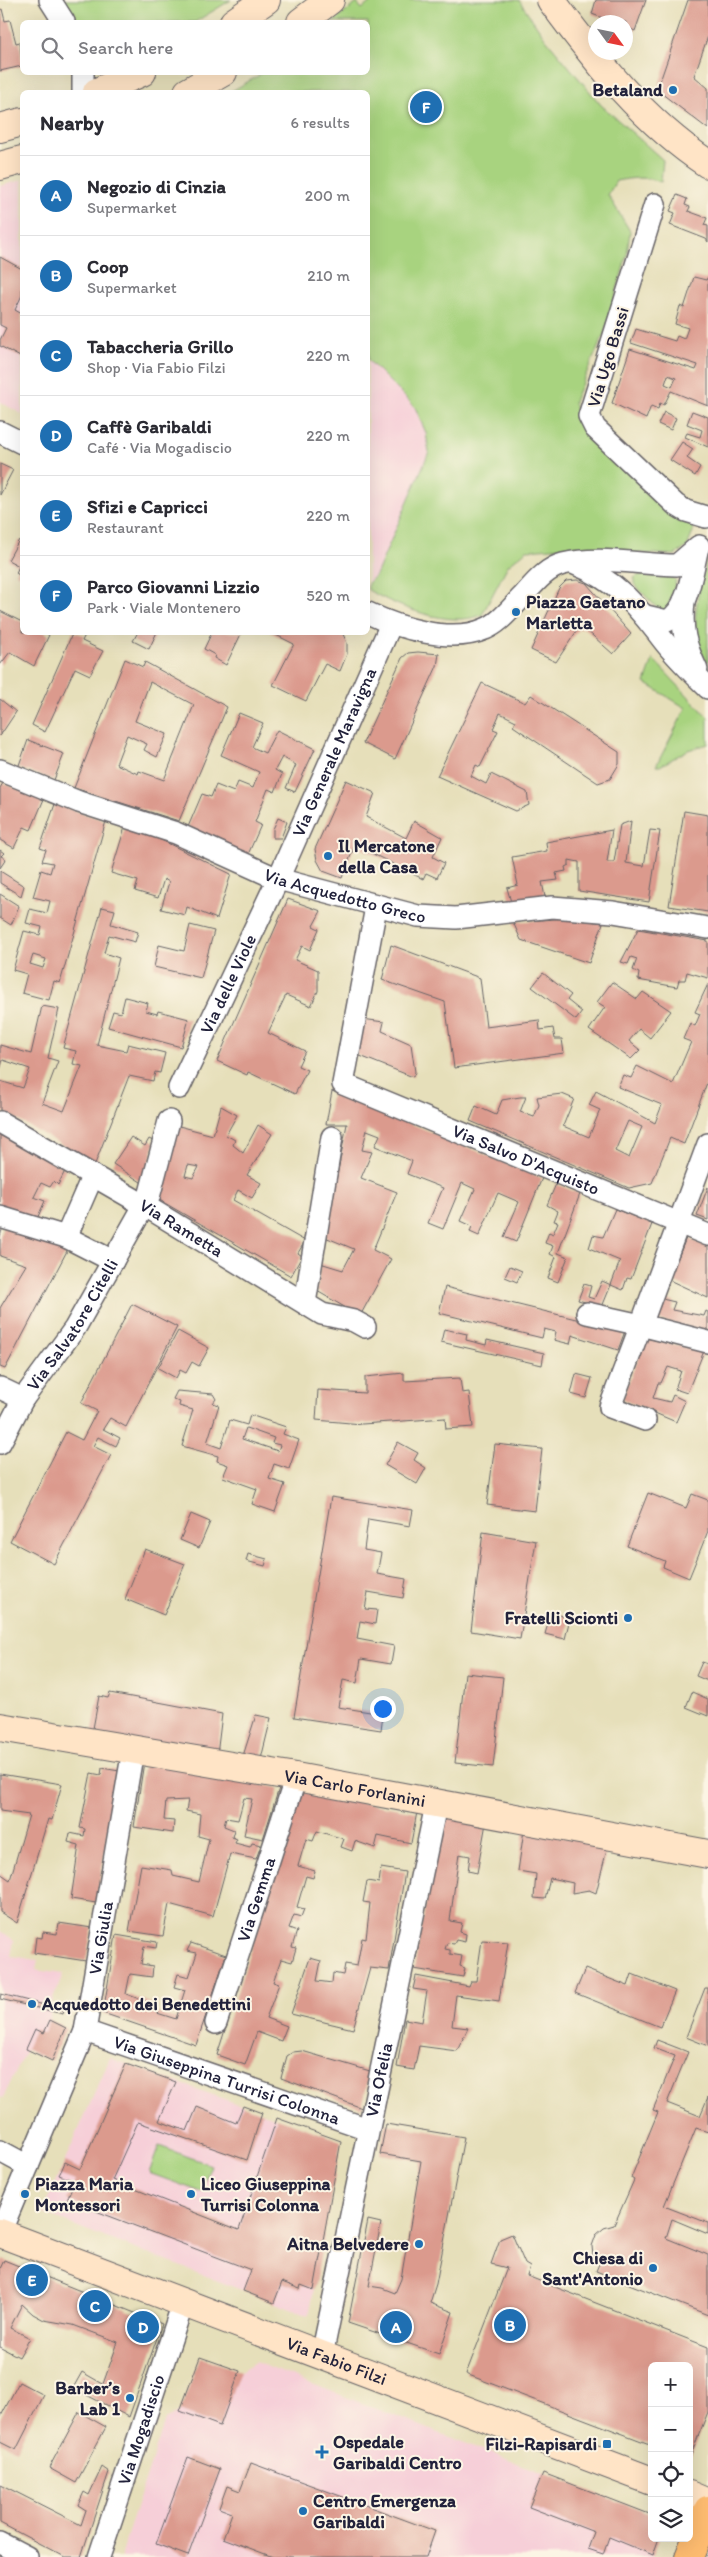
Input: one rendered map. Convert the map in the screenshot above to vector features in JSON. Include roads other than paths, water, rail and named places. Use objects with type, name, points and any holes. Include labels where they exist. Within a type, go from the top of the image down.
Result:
[{"type":"main road","points":[[689,2557],[708,2510]]},
{"type":"street","points":[[50,0],[63,20]]},
{"type":"street","points":[[237,20],[266,0]]},
{"type":"street","points":[[304,20],[330,0]]},
{"type":"street","points":[[551,0],[589,52],[633,100],[681,146],[708,164]]},
{"type":"street","points":[[83,75],[83,90]]},
{"type":"street","points":[[102,90],[135,75]]},
{"type":"street","points":[[192,90],[218,75]]},
{"type":"street","points":[[0,128],[20,123]]},
{"type":"street","points":[[0,166],[20,161]]},
{"type":"street","name":"Via Ugo Bassi","points":[[655,204],[589,416],[595,428],[676,505],[686,511],[707,514]]},
{"type":"street","points":[[0,432],[20,442]]},
{"type":"street","points":[[646,616],[667,621],[674,618],[681,608],[707,514]]},
{"type":"street","points":[[370,614],[390,624],[415,631],[457,635],[474,633],[496,622],[554,568],[597,560],[677,565],[699,546]]},
{"type":"street","points":[[574,563],[609,581],[646,616],[664,642],[706,686]]},
{"type":"street","points":[[685,596],[682,624],[685,640],[706,686]]},
{"type":"street","name":"Via Generale Maravigna","points":[[278,879],[390,624]]},
{"type":"street","name":"Via Acquedotto Greco","points":[[1,773],[79,802],[176,833],[278,879],[376,907],[418,916],[456,918],[552,907],[613,912],[708,928]]},
{"type":"street","name":"Via delle Viole","points":[[179,1088],[278,879]]},
{"type":"street","name":"Via Salvo D'Acquisto","points":[[376,907],[342,1084],[708,1235]]},
{"type":"street","points":[[144,1205],[149,1197],[169,1121]]},
{"type":"street","name":"Via Rametta","points":[[0,1122],[144,1205],[322,1314],[354,1321],[365,1327]]},
{"type":"street","points":[[305,1304],[332,1137]]},
{"type":"street","points":[[645,1420],[610,1407],[708,1144]]},
{"type":"street","points":[[66,1237],[93,1175]]},
{"type":"street","name":"Via Salvatore Citelli","points":[[0,1443],[23,1400],[75,1328],[144,1205]]},
{"type":"street","points":[[0,1217],[66,1237],[113,1261]]},
{"type":"street","points":[[587,1313],[708,1342]]},
{"type":"street","points":[[0,1388],[23,1400]]},
{"type":"street","name":"Via Carlo Forlanini","points":[[0,1727],[296,1777],[436,1805],[708,1854]]},
{"type":"street","name":"Via Giulia","points":[[7,2236],[28,2166],[84,2031],[133,1750]]},
{"type":"street","name":"Via Gemma","points":[[216,2022],[296,1777]]},
{"type":"street","name":"Via Ofelia","points":[[322,2355],[436,1805]]},
{"type":"street","name":"Via Giuseppina Turrisi Colonna","points":[[84,2031],[368,2129]]},
{"type":"street","points":[[0,2151],[28,2166]]},
{"type":"street","name":"Via Fabio Filzi","points":[[7,2236],[648,2479]]},
{"type":"street","name":"Via Mogadiscio","points":[[99,2557],[183,2303]]},
{"type":"street","points":[[692,2497],[708,2503]]},
{"type":"street","points":[[0,2543],[27,2557]]},
{"type":"place","name":"Betaland","points":[[673,90]]},
{"type":"place","name":"Parco Giovanni Lizzio","points":[[426,107]]},
{"type":"place","name":"Piazza Gaetano Marletta","points":[[516,612]]},
{"type":"place","name":"Il Mercatone della Casa","points":[[328,856]]},
{"type":"place","name":"Fratelli Scionti","points":[[628,1618]]},
{"type":"place","name":"Acquedotto dei Benedettini","points":[[32,2004]]},
{"type":"place","name":"Piazza Maria Montessori","points":[[25,2194]]},
{"type":"place","name":"Liceo Giuseppina Turrisi Colonna","points":[[191,2194]]},
{"type":"place","name":"Aitna Belvedere","points":[[419,2244]]},
{"type":"place","name":"Chiesa di Sant'Antonio","points":[[653,2268]]},
{"type":"place","name":"Sfizi e Capricci","points":[[32,2280]]},
{"type":"place","name":"Tabaccheria Grillo","points":[[95,2306]]},
{"type":"place","name":"Coop","points":[[510,2325]]},
{"type":"place","name":"Caffè Garibaldi","points":[[143,2327]]},
{"type":"place","name":"Negozio di Cinzia","points":[[396,2327]]},
{"type":"place","name":"Barber’s Lab 1","points":[[130,2398]]},
{"type":"place","name":"Filzi-Rapisardi","points":[[607,2444]]},
{"type":"place","name":"Ospedale Garibaldi Centro","points":[[322,2452]]},
{"type":"place","name":"Centro Emergenza Garibaldi","points":[[303,2511]]}]
